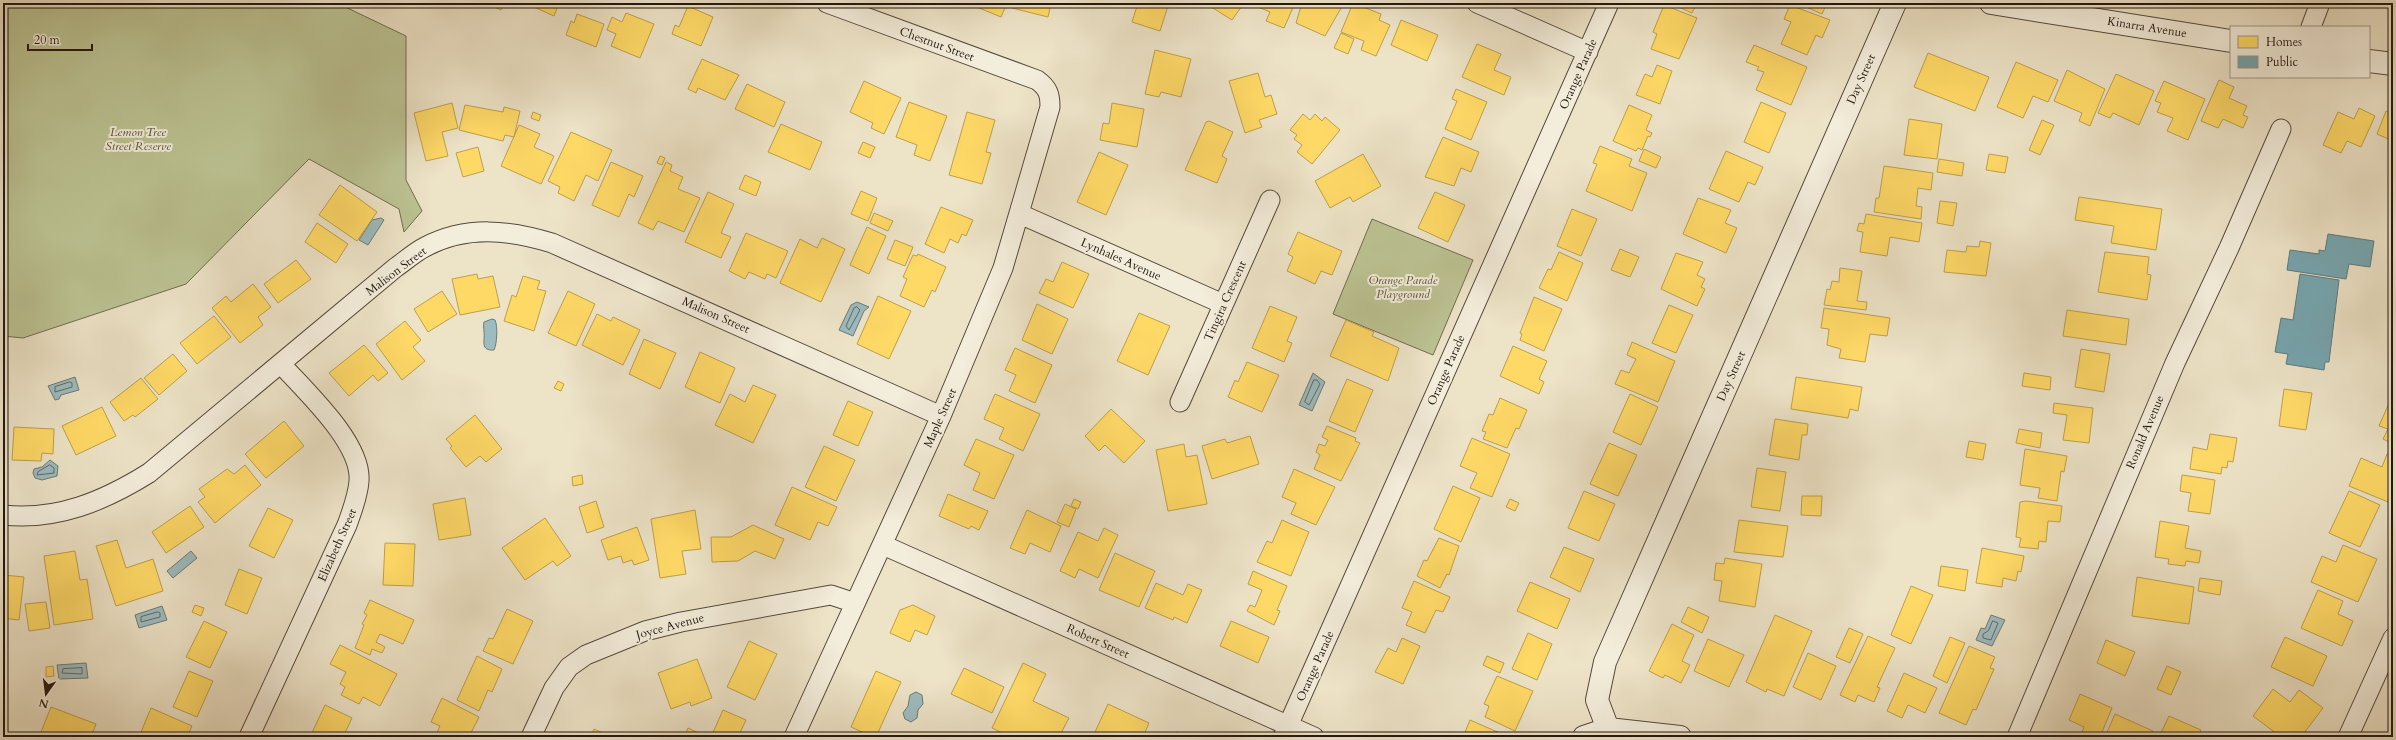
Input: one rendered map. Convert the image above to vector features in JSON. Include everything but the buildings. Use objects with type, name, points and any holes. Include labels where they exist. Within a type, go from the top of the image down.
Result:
[{"type":"street","name":"Chestnut Street","points":[[827,3],[1024,76],[1047,87]]},
{"type":"street","points":[[1477,3],[1588,52]]},
{"type":"street","name":"Orange Parade","points":[[1286,731],[1609,3]]},
{"type":"street","name":"Day Street","points":[[1608,729],[1597,700],[1605,662],[1895,3]]},
{"type":"street","name":"Kinarra Avenue","points":[[1992,3],[2018,5],[2230,41]]},
{"type":"street","points":[[2311,26],[2320,3]]},
{"type":"street","points":[[2370,61],[2393,64]]},
{"type":"street","name":"Maple Street","points":[[794,737],[941,416],[1003,268],[1050,108],[1050,97],[1047,87]]},
{"type":"street","name":"Ronald Avenue","points":[[2016,737],[2175,363],[2229,248],[2281,129]]},
{"type":"street","name":"Tingira Crescent","points":[[1180,402],[1270,200]]},
{"type":"street","name":"Lynhales Avenue","points":[[1020,214],[1223,304]]},
{"type":"street","name":"Malison Street","points":[[3,515],[48,515],[88,506],[121,491],[149,473],[395,268],[425,247],[457,234],[491,230],[523,234],[552,242],[941,416]]},
{"type":"street","name":"Elizabeth Street","points":[[249,737],[347,525],[355,503],[360,480],[356,458],[347,439],[281,364]]},
{"type":"street","name":"Robert Street","points":[[883,545],[1286,731],[1314,737]]},
{"type":"street","name":"Joyce Avenue","points":[[530,737],[554,688],[569,667],[586,655],[645,631],[681,622],[831,595],[855,603]]},
{"type":"street","points":[[2348,737],[2393,638]]},
{"type":"street","points":[[1584,737],[1608,729],[1680,737]]},
{"type":"green space","name":"Lemon Tree Street Reserve","points":[[3,3],[337,3],[406,36],[406,180],[422,211],[404,232],[399,209],[309,159],[186,284],[23,338],[3,336]]},
{"type":"green space","name":"Orange Parade Playground","points":[[1372,219],[1473,260],[1433,355],[1333,314]]},
{"type":"water","points":[[381,218],[384,220],[368,245],[359,240],[372,220]]},
{"type":"water","points":[[857,302],[869,307],[864,311],[853,336],[839,330],[851,305]]},
{"type":"water","points":[[492,319],[495,320],[497,326],[495,347],[494,350],[490,350],[484,345],[484,322]]},
{"type":"water","points":[[1313,373],[1325,382],[1312,411],[1299,405]]},
{"type":"water","points":[[75,377],[79,390],[61,395],[59,399],[55,400],[48,386]]},
{"type":"water","points":[[50,460],[58,466],[57,476],[42,480],[35,478],[33,473],[34,469],[42,467]]},
{"type":"water","points":[[191,551],[197,558],[173,578],[167,571]]},
{"type":"water","points":[[162,606],[167,620],[139,628],[135,615]]},
{"type":"water","points":[[1991,615],[2005,620],[1992,646],[1976,640],[1981,628],[1985,629]]},
{"type":"water","points":[[86,663],[88,678],[59,679],[57,665]]},
{"type":"water","points":[[916,692],[922,695],[923,704],[918,710],[917,718],[911,722],[905,719],[903,713],[908,706],[910,695]]}]
